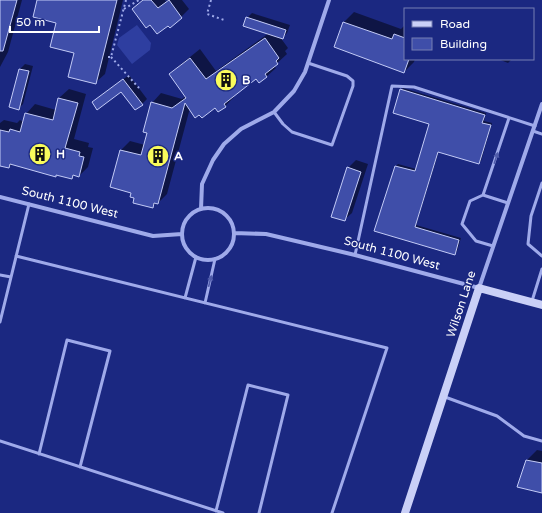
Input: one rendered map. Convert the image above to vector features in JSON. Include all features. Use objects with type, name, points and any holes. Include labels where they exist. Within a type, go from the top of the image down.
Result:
[{"type":"street","points":[[201,209],[202,184],[213,160],[224,144],[241,129],[274,112],[294,91],[305,72],[330,0]]},
{"type":"street","name":"Wilson Lane","points":[[405,513],[493,246],[542,104]]},
{"type":"street","name":"South 1100 West","points":[[0,197],[153,236],[182,234]]},
{"type":"street","points":[[211,208],[221,211],[228,217],[232,224],[234,233],[231,247],[225,254],[215,259],[208,260],[191,254],[185,247],[182,234],[186,220],[192,213],[201,209],[211,208]]},
{"type":"street","name":"South 1100 West","points":[[234,233],[266,234],[355,255],[542,305]]},
{"type":"lane","points":[[274,112],[283,124],[292,132],[332,145],[353,86],[353,81],[347,76],[308,63]]},
{"type":"lane","points":[[355,255],[392,86],[414,87],[535,126]]},
{"type":"lane","points":[[483,195],[509,118]]},
{"type":"lane","points":[[533,131],[542,134]]},
{"type":"lane","points":[[542,183],[531,216],[528,244],[542,256]]},
{"type":"lane","points":[[493,246],[476,241],[462,224],[470,201],[483,195],[508,203]]},
{"type":"lane","points":[[0,322],[29,204]]},
{"type":"lane","points":[[16,256],[387,348],[332,513]]},
{"type":"lane","points":[[185,298],[196,257]]},
{"type":"lane","points":[[204,303],[215,259]]},
{"type":"lane","points":[[531,302],[542,269]]},
{"type":"lane","points":[[0,275],[11,277]]},
{"type":"lane","points":[[39,454],[67,340],[110,351],[80,467]]},
{"type":"lane","points":[[216,511],[248,385],[288,395],[259,513]]},
{"type":"lane","points":[[444,396],[497,416],[524,436],[542,441]]},
{"type":"lane","points":[[0,441],[223,513]]},
{"type":"path","points":[[111,57],[126,0]]},
{"type":"path","points":[[124,9],[138,0]]},
{"type":"path","points":[[211,0],[207,14],[224,20]]},
{"type":"path","points":[[108,57],[111,57],[139,88]]},
{"type":"shaded area","points":[[137,25],[151,43],[150,50],[132,64],[117,45],[119,38]]},
{"type":"building","points":[[0,0],[17,0],[3,51],[0,51]]},
{"type":"building","points":[[37,0],[117,0],[96,84],[68,77],[74,53],[50,47],[56,23],[33,17]]},
{"type":"building","points":[[143,0],[151,0],[158,8],[169,0],[182,18],[170,28],[168,26],[157,34],[150,25],[146,28],[132,9]]},
{"type":"building","points":[[246,17],[286,30],[283,39],[243,26]]},
{"type":"building","points":[[343,22],[392,39],[394,34],[404,38],[404,60],[409,60],[404,73],[334,47]]},
{"type":"building","points":[[265,38],[279,58],[276,61],[278,64],[265,74],[267,77],[259,83],[256,79],[224,104],[226,107],[218,112],[215,108],[202,118],[199,115],[195,118],[185,103],[158,204],[154,203],[153,208],[133,203],[134,198],[130,197],[131,193],[110,187],[120,150],[141,155],[147,133],[143,132],[151,102],[172,108],[186,98],[169,74],[190,58],[206,79]]},
{"type":"building","points":[[19,69],[29,71],[19,110],[9,107]]},
{"type":"building","points":[[123,79],[143,105],[135,110],[121,92],[97,110],[92,102]]},
{"type":"building","points":[[400,89],[485,115],[482,123],[491,125],[479,164],[438,152],[415,227],[459,240],[455,255],[374,231],[395,166],[415,171],[429,124],[393,113]]},
{"type":"building","name":"H","points":[[58,98],[78,103],[65,148],[80,152],[79,156],[84,157],[79,177],[73,175],[72,179],[56,175],[56,177],[10,164],[9,168],[0,166],[0,130],[9,132],[10,129],[20,132],[25,113],[53,120]]},
{"type":"building","points":[[347,167],[361,172],[345,221],[331,217]]},
{"type":"building","points":[[526,460],[542,463],[542,493],[517,487]]},
{"type":"place","name":"B","points":[[226,80]]},
{"type":"place","name":"H","points":[[40,154]]},
{"type":"place","name":"A","points":[[158,156]]}]
